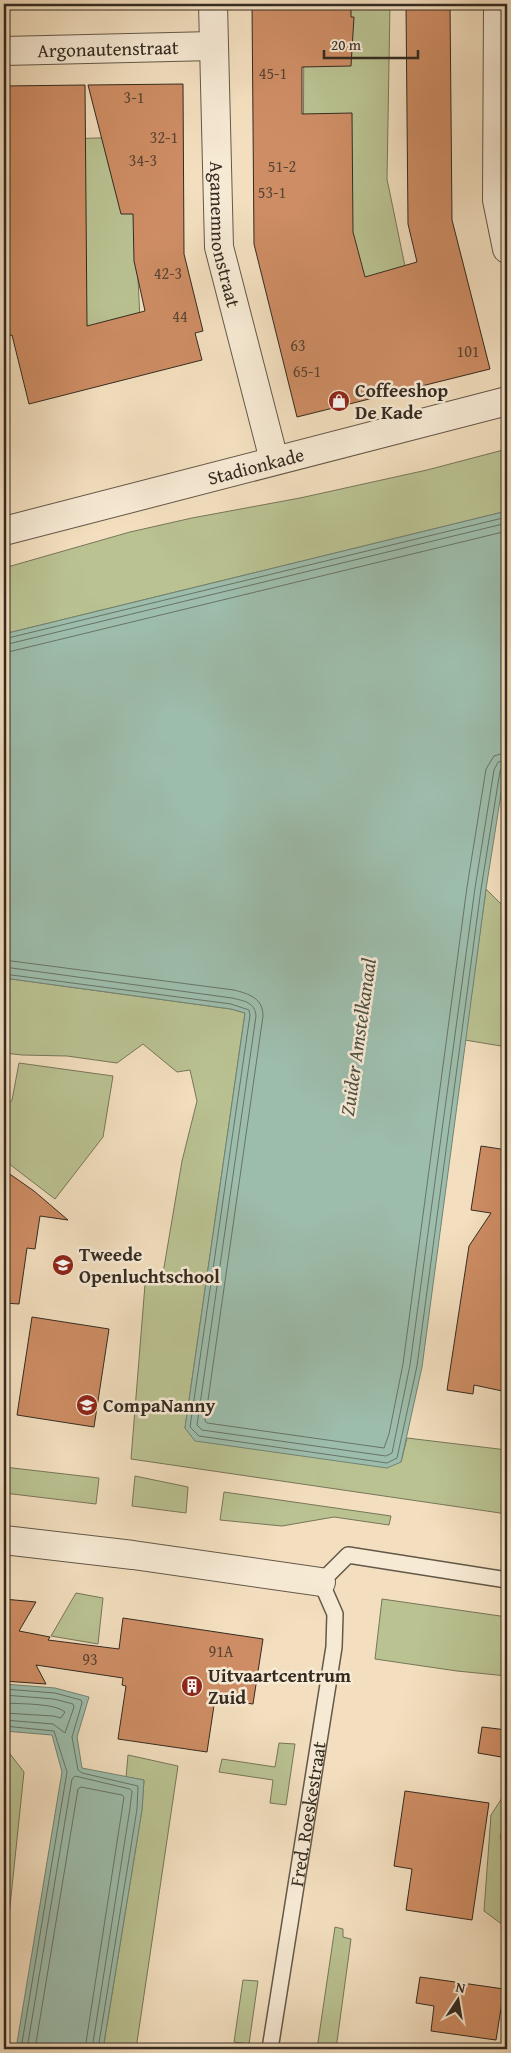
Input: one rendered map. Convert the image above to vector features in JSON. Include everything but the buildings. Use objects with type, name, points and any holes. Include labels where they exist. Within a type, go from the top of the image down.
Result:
[{"type":"street","name":"Agamemnonstraat","points":[[213,4],[219,247],[274,460]]},
{"type":"street","points":[[498,4],[497,200],[507,249]]},
{"type":"street","name":"Argonautenstraat","points":[[4,51],[213,46]]},
{"type":"street","name":"Stadionkade","points":[[4,531],[507,401]]},
{"type":"street","points":[[4,1540],[134,1555],[321,1582]]},
{"type":"lane","points":[[321,1582],[348,1555],[507,1580]]},
{"type":"lane","name":"Fred. Roeskestraat","points":[[270,2049],[334,1647],[335,1614],[321,1582]]},
{"type":"green space","points":[[304,4],[390,4],[387,179],[419,334],[303,228]]},
{"type":"green space","points":[[131,137],[140,320],[32,343],[30,140]]},
{"type":"green space","points":[[507,449],[507,511],[4,634],[4,568],[130,532],[192,518],[300,498],[427,470]]},
{"type":"green space","points":[[486,889],[507,910],[507,1047],[465,1040]]},
{"type":"green space","points":[[4,978],[231,1009],[245,1013],[185,1428],[195,1440],[401,1462],[407,1438],[507,1450],[507,1514],[131,1459],[146,1272],[161,1285],[182,1161],[197,1101],[190,1070],[177,1072],[143,1044],[117,1063],[67,1056],[4,1053]]},
{"type":"green space","points":[[19,1063],[113,1076],[103,1137],[55,1199],[4,1160],[4,1111],[12,1100]]},
{"type":"green space","points":[[4,1467],[99,1478],[96,1504],[4,1493]]},
{"type":"green space","points":[[135,1476],[188,1487],[186,1513],[132,1506]]},
{"type":"green space","points":[[224,1492],[391,1516],[389,1525],[334,1517],[282,1526],[220,1520]]},
{"type":"green space","points":[[76,1593],[103,1598],[98,1644],[51,1636]]},
{"type":"green space","points":[[382,1599],[507,1617],[507,1676],[375,1659]]},
{"type":"green space","points":[[279,1743],[295,1744],[286,1805],[270,1803],[273,1780],[219,1772],[222,1759],[275,1767]]},
{"type":"green space","points":[[4,1746],[24,1772],[4,1964]]},
{"type":"green space","points":[[128,1755],[178,1766],[136,2049],[103,2049],[142,1809],[144,1780],[126,1777]]},
{"type":"green space","points":[[502,1798],[507,1803],[507,1818],[500,1837],[507,1851],[507,1891],[503,1925],[484,1911],[491,1815]]},
{"type":"green space","points":[[335,1927],[343,1929],[343,1937],[351,1939],[336,2049],[317,2049]]},
{"type":"green space","points":[[243,1980],[258,1981],[249,2044],[234,2042]]},
{"type":"water","name":"Zuider Amstelkanaal","points":[[507,511],[507,756],[486,889],[422,1367],[401,1462],[387,1468],[195,1441],[185,1428],[245,1013],[231,1009],[4,978],[4,634]]},
{"type":"water","points":[[4,1684],[55,1688],[89,1697],[77,1737],[82,1768],[144,1780],[142,1810],[103,2049],[16,2049],[62,1772],[52,1735],[4,1731]]},
{"type":"place","name":"Coffeeshop De Kade","points":[[339,401]]},
{"type":"place","name":"Tweede Openluchtschool","points":[[63,1265]]},
{"type":"place","name":"CompaNanny","points":[[87,1405]]},
{"type":"place","name":"Uitvaartcentrum Zuid","points":[[192,1686]]}]
